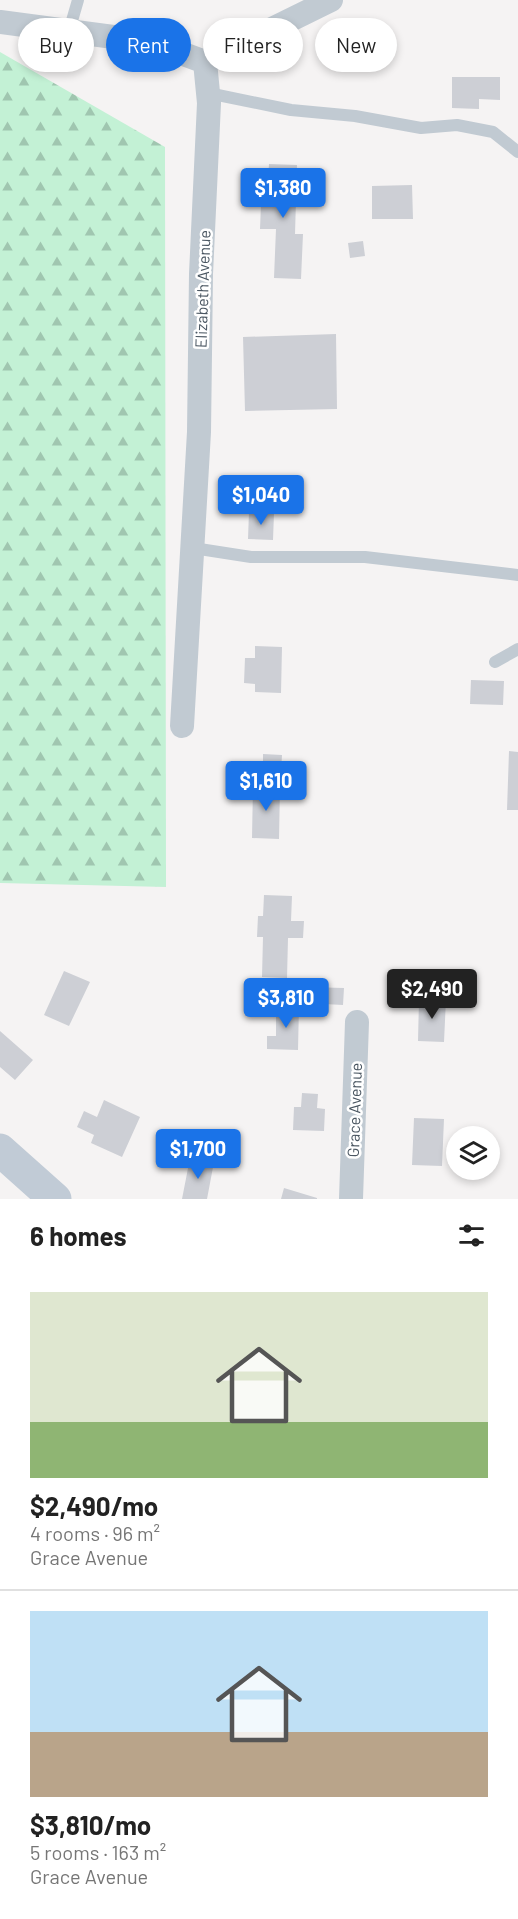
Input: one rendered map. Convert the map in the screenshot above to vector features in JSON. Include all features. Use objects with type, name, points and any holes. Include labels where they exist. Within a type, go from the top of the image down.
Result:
[{"type":"street","points":[[294,18],[331,0]]},
{"type":"street","points":[[0,22],[18,24]]},
{"type":"street","points":[[94,34],[150,42],[203,61]]},
{"type":"street","name":"Elizabeth Avenue","points":[[183,726],[199,432],[201,274],[208,93],[206,72]]},
{"type":"street","name":"Grace Avenue","points":[[351,1199],[357,1022]]},
{"type":"street","points":[[0,1150],[55,1199]]},
{"type":"lane","points":[[73,18],[78,0]]},
{"type":"lane","points":[[208,93],[291,110],[355,116],[421,128],[457,125],[493,132],[518,152]]},
{"type":"lane","points":[[193,548],[251,557],[365,557],[518,575]]},
{"type":"lane","points":[[495,662],[518,649]]},
{"type":"green space","points":[[0,52],[18,62],[18,72],[35,72],[165,147],[166,887],[0,883]]},
{"type":"building","points":[[452,77],[500,77],[500,100],[479,99],[479,109],[452,108]]},
{"type":"building","points":[[269,164],[297,165],[295,234],[303,234],[301,279],[274,278],[276,229],[260,229],[262,179],[268,179]]},
{"type":"building","points":[[412,185],[413,219],[372,219],[372,186]]},
{"type":"building","points":[[363,241],[365,256],[350,258],[348,243]]},
{"type":"building","points":[[336,334],[337,409],[245,411],[243,337]]},
{"type":"building","points":[[249,512],[274,513],[273,540],[248,539]]},
{"type":"building","points":[[255,646],[282,647],[281,693],[255,692],[255,684],[244,683],[245,658],[255,658]]},
{"type":"building","points":[[471,680],[504,681],[503,705],[470,704]]},
{"type":"building","points":[[509,751],[518,752],[518,810],[507,810]]},
{"type":"building","points":[[263,754],[282,755],[281,771],[263,770]]},
{"type":"building","points":[[253,785],[280,786],[279,839],[252,838]]},
{"type":"building","points":[[264,895],[292,896],[291,921],[304,921],[303,938],[288,938],[287,978],[262,977],[263,937],[257,937],[258,916],[263,916]]},
{"type":"building","points":[[64,971],[90,982],[69,1026],[44,1015]]},
{"type":"building","points":[[306,987],[344,988],[343,1005],[305,1003]]},
{"type":"building","points":[[419,999],[446,999],[444,1042],[418,1041]]},
{"type":"building","points":[[276,1005],[299,1006],[298,1050],[267,1049],[267,1036],[276,1036]]},
{"type":"building","points":[[0,1031],[33,1060],[15,1080],[0,1067]]},
{"type":"building","points":[[302,1093],[318,1094],[317,1108],[325,1109],[324,1131],[293,1130],[294,1107],[301,1107]]},
{"type":"building","points":[[104,1100],[140,1117],[122,1157],[91,1143],[94,1135],[77,1127],[84,1111],[97,1117]]},
{"type":"building","points":[[414,1118],[444,1119],[442,1166],[412,1165]]},
{"type":"building","points":[[190,1158],[214,1162],[207,1199],[182,1199]]},
{"type":"building","points":[[284,1188],[317,1198],[317,1199],[281,1199]]}]
